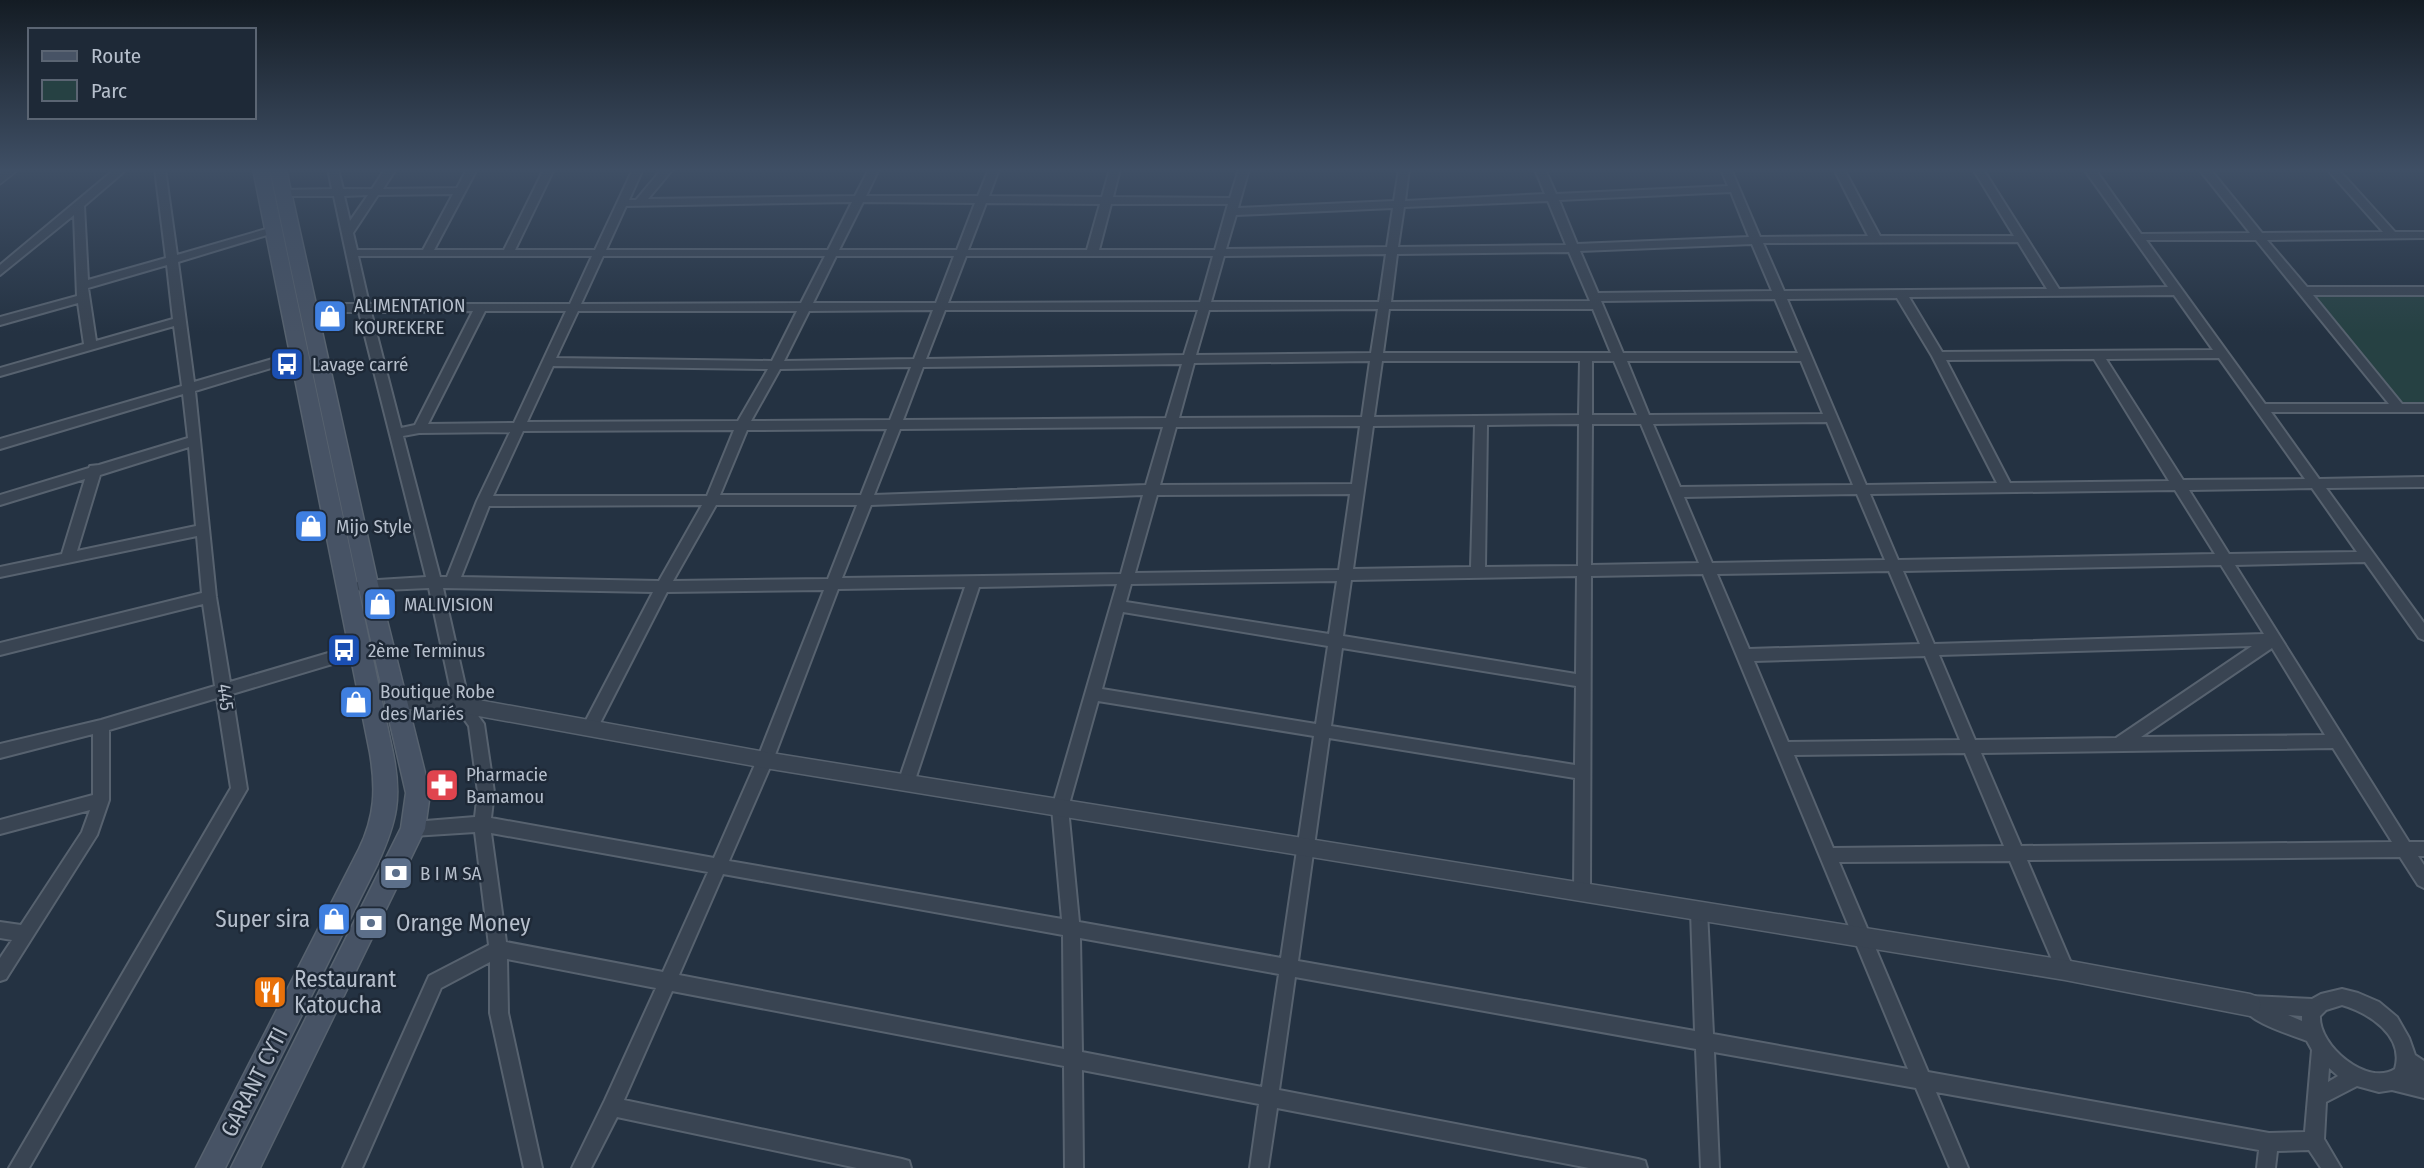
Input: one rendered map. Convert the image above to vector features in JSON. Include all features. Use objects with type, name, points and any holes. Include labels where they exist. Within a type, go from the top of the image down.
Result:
[{"type":"main road","points":[[273,224],[359,650]]},
{"type":"main road","points":[[290,224],[394,700]]},
{"type":"main road","name":"GARANT CYTI","points":[[210,1168],[382,825],[387,789],[359,650]]},
{"type":"main road","name":"GARANT CYTI","points":[[245,1168],[413,829],[418,793],[394,700]]},
{"type":"street","points":[[0,271],[57,224]]},
{"type":"street","points":[[80,224],[83,292],[91,347]]},
{"type":"street","name":"445","points":[[18,1168],[239,789],[209,597],[195,441],[166,224]]},
{"type":"street","points":[[345,224],[364,308],[398,433],[432,582],[446,627],[461,705],[476,724],[486,792],[482,824],[498,949],[499,1013],[533,1168]]},
{"type":"street","points":[[347,233],[354,224]]},
{"type":"street","points":[[427,253],[443,224]]},
{"type":"street","points":[[508,253],[522,224]]},
{"type":"street","points":[[452,583],[484,501],[613,224]]},
{"type":"street","points":[[591,726],[663,587],[712,500],[742,426],[848,224]]},
{"type":"street","points":[[581,1168],[612,1107],[765,760],[973,224]]},
{"type":"street","points":[[1091,253],[1100,224]]},
{"type":"street","points":[[1074,1168],[1071,929],[1060,808],[1229,224]]},
{"type":"street","points":[[1259,1168],[1396,224]]},
{"type":"street","points":[[1562,224],[1959,1168]]},
{"type":"street","points":[[1749,224],[2065,970]]},
{"type":"street","points":[[1867,224],[1876,240]]},
{"type":"street","points":[[2011,224],[2055,292]]},
{"type":"street","points":[[2128,224],[2424,634]]},
{"type":"street","points":[[2248,224],[2399,408]]},
{"type":"street","points":[[2382,224],[2392,235]]},
{"type":"street","points":[[0,321],[170,261],[274,230]]},
{"type":"street","points":[[2138,237],[2424,234]]},
{"type":"street","points":[[352,253],[1221,253],[1573,248],[1756,240],[2021,239]]},
{"type":"street","points":[[310,308],[1384,305],[1779,295],[2177,291]]},
{"type":"street","points":[[2304,291],[2424,291]]},
{"type":"street","points":[[1901,294],[1938,356],[2006,488]]},
{"type":"street","points":[[419,429],[481,308]]},
{"type":"street","points":[[0,372],[179,321]]},
{"type":"street","points":[[1938,356],[2222,354]]},
{"type":"street","points":[[0,443],[300,355]]},
{"type":"street","points":[[2098,355],[2424,880]]},
{"type":"street","points":[[549,362],[776,365],[1377,357],[1805,357]]},
{"type":"street","points":[[1582,892],[1586,357]]},
{"type":"street","points":[[2261,408],[2424,408]]},
{"type":"street","points":[[398,433],[419,429],[1831,418]]},
{"type":"street","points":[[1478,572],[1481,421]]},
{"type":"street","points":[[0,499],[195,441]]},
{"type":"street","points":[[68,557],[95,469]]},
{"type":"street","points":[[1675,492],[2178,483],[2424,482]]},
{"type":"street","points":[[484,501],[866,500],[1152,491],[1357,489]]},
{"type":"street","points":[[0,572],[204,529]]},
{"type":"street","points":[[346,591],[368,584],[432,582],[663,587],[2368,557]]},
{"type":"street","points":[[906,783],[974,581]]},
{"type":"street","points":[[0,649],[209,597]]},
{"type":"street","points":[[1118,606],[1584,681]]},
{"type":"street","points":[[1743,655],[2274,640]]},
{"type":"street","points":[[2119,744],[2274,640]]},
{"type":"street","points":[[0,751],[101,726],[359,650]]},
{"type":"street","points":[[1093,694],[1583,773]]},
{"type":"street","points":[[394,700],[461,705],[591,726],[765,760],[2065,970],[2250,1005],[2312,1008]]},
{"type":"street","points":[[0,973],[89,835],[101,800],[101,726]]},
{"type":"street","points":[[1783,749],[2338,741]]},
{"type":"street","points":[[0,827],[101,800]]},
{"type":"street","points":[[413,829],[482,824],[2269,1142],[2314,1141]]},
{"type":"street","points":[[1828,855],[2424,849]]},
{"type":"street","points":[[1699,911],[1710,1168]]},
{"type":"street","points":[[0,930],[25,933]]},
{"type":"street","points":[[352,1168],[435,982],[498,949],[1638,1168]]},
{"type":"street","points":[[2394,1082],[2417,1067],[2397,1029],[2382,1015],[2364,1003],[2342,997],[2324,999],[2312,1008],[2309,1020],[2317,1041],[2337,1065],[2356,1077],[2377,1083],[2394,1082],[2424,1089]]},
{"type":"street","points":[[2250,1005],[2317,1041]]},
{"type":"street","points":[[2317,1041],[2319,1096],[2314,1141],[2332,1168]]},
{"type":"street","points":[[2319,1096],[2356,1077]]},
{"type":"street","points":[[612,1107],[902,1168]]},
{"type":"street","points":[[2266,1168],[2269,1142]]},
{"type":"green space","points":[[2424,295],[2424,403],[2401,403],[2313,296]]},
{"type":"place","name":"ALIMENTATION KOUREKERE","points":[[330,316]]},
{"type":"place","name":"Lavage carré","points":[[287,364]]},
{"type":"place","name":"Mijo Style","points":[[311,526]]},
{"type":"place","name":"MALIVISION","points":[[380,604]]},
{"type":"place","name":"2ème Terminus","points":[[344,650]]},
{"type":"place","name":"Boutique Robe des Mariés","points":[[356,702]]},
{"type":"place","name":"Pharmacie Bamamou","points":[[442,785]]},
{"type":"place","name":"B I M SA","points":[[396,873]]},
{"type":"place","name":"Super sira","points":[[334,919]]},
{"type":"place","name":"Orange Money","points":[[371,923]]},
{"type":"place","name":"Restaurant Katoucha","points":[[270,992]]}]
